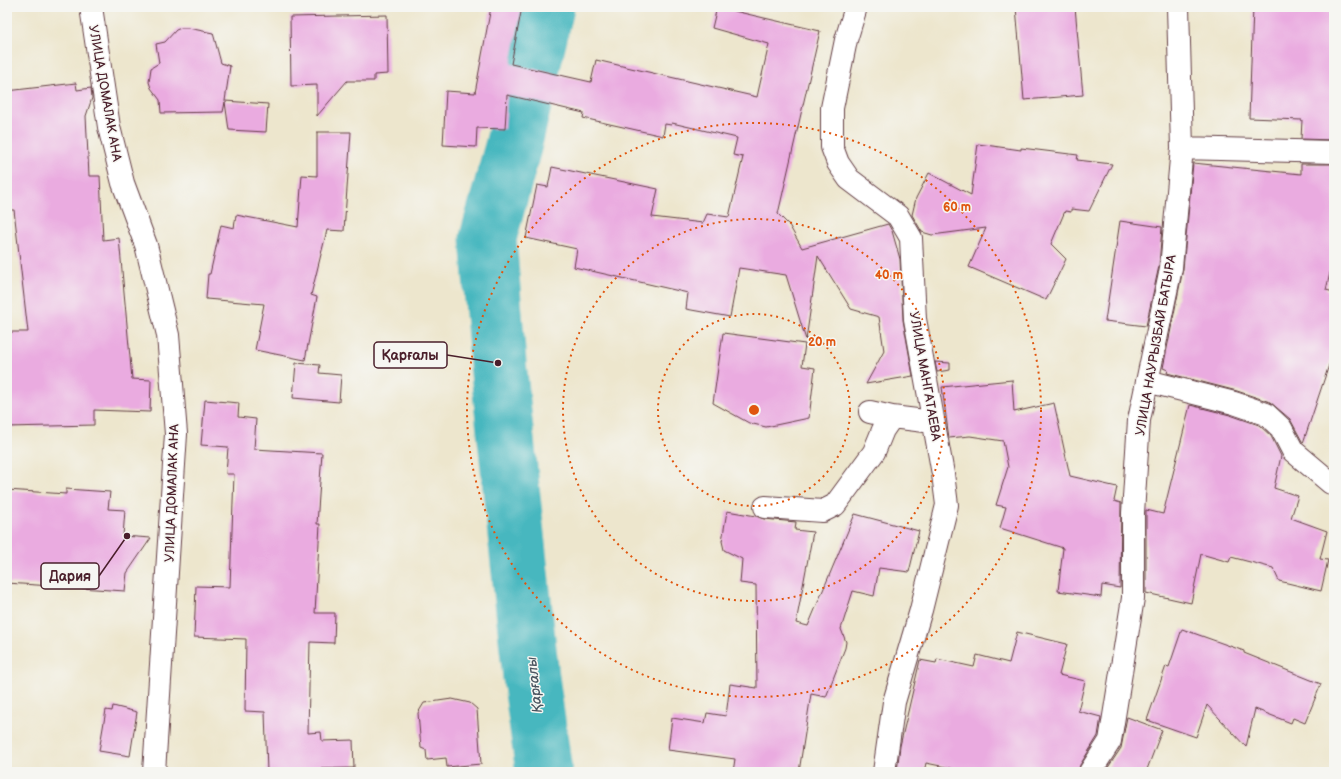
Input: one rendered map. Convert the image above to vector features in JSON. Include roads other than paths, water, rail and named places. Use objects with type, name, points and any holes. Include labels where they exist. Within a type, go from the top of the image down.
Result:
[{"type":"street","name":"УЛИЦА ДОМАЛАК АНА","points":[[91,7],[109,126],[124,183],[146,245],[168,334],[176,434],[154,772]]},
{"type":"street","name":"УЛИЦА МАНГАТАЕВА","points":[[856,7],[846,40],[832,108],[832,147],[838,163],[849,179],[898,216],[911,238],[914,319],[943,474],[946,505],[921,610],[894,702],[884,772]]},
{"type":"street","name":"УЛИЦА НАУРЫЗБАЙ БАТЫРА","points":[[1090,772],[1110,740],[1133,598],[1133,513],[1138,428],[1171,268],[1182,148],[1178,7]]},
{"type":"street","points":[[1182,148],[1334,152]]},
{"type":"street","points":[[1147,381],[1234,402],[1266,414],[1281,428],[1293,451],[1331,483]]},
{"type":"street","points":[[870,412],[892,417],[933,422]]},
{"type":"street","points":[[765,507],[823,511],[835,505],[874,452],[883,430],[892,417]]},
{"type":"waterway","name":"Қарғалы","points":[[544,772],[531,677],[498,363],[488,238],[513,147],[546,7]]},
{"type":"place","name":"Қарғалы","points":[[498,363]]},
{"type":"place","name":"Дария","points":[[127,536]]}]
